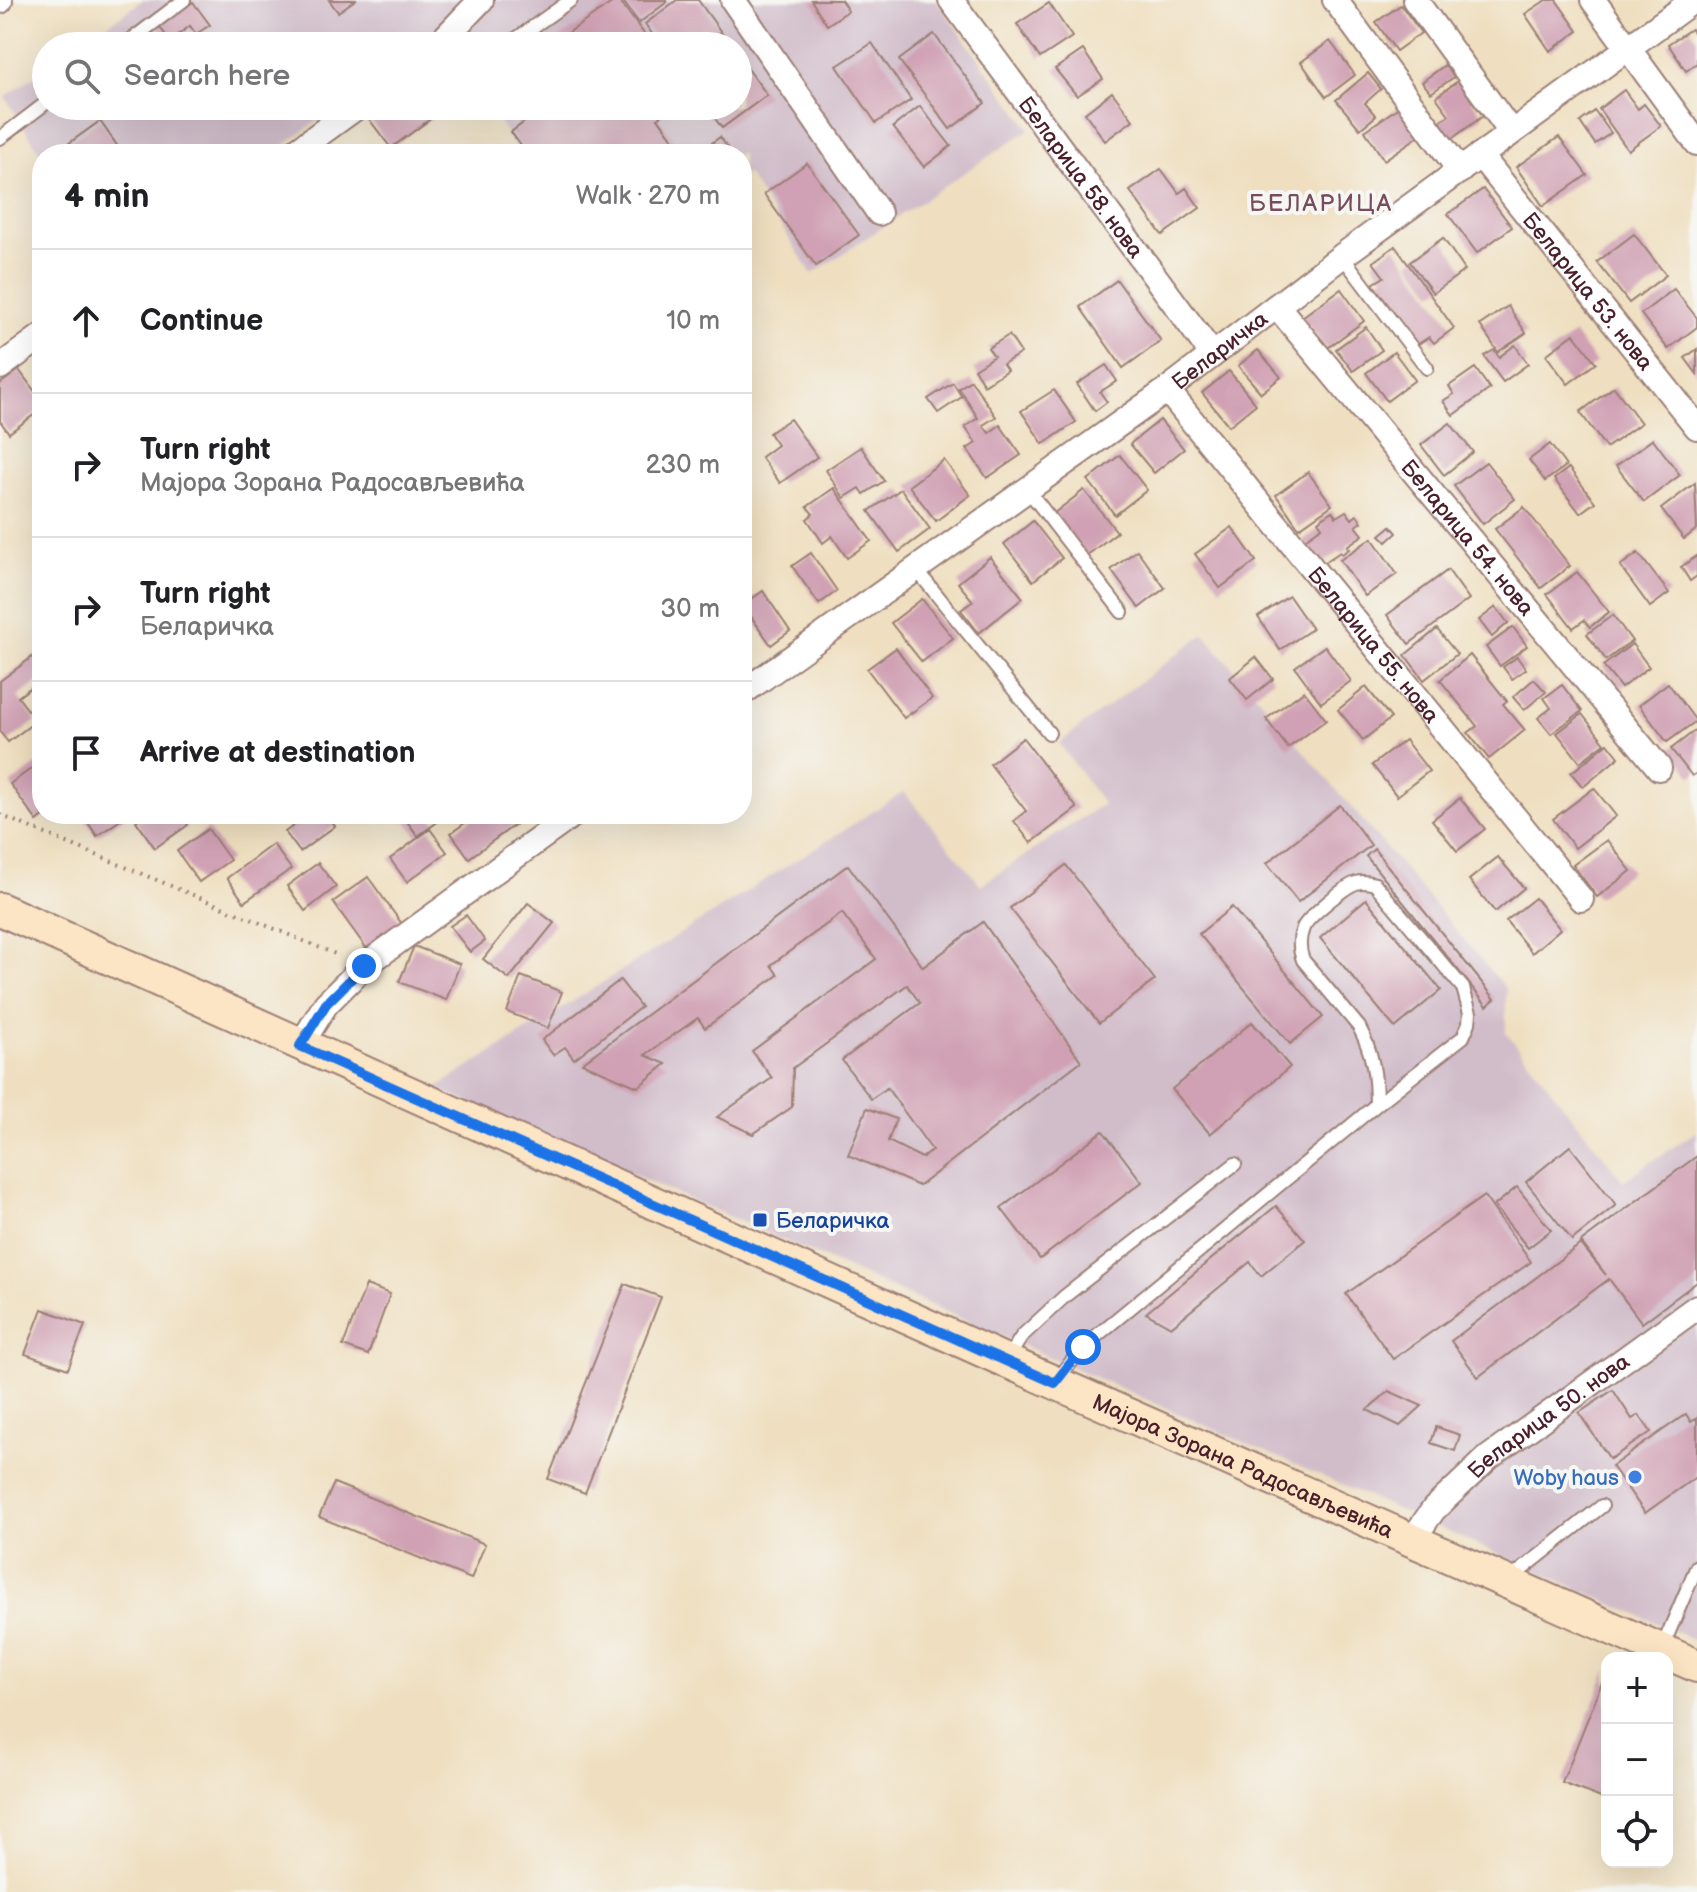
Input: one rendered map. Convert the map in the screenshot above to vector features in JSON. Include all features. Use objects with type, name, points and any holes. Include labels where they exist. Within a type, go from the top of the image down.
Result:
[{"type":"main road","name":"Мајора Зорана Радосављевића","points":[[0,909],[1055,1383],[1697,1666]]},
{"type":"street","points":[[450,32],[481,0]]},
{"type":"street","points":[[733,0],[879,213]]},
{"type":"street","name":"Беларица 58. нова","points":[[951,0],[1212,354]]},
{"type":"street","points":[[1335,0],[1460,171]]},
{"type":"street","points":[[1415,0],[1511,132]]},
{"type":"street","points":[[1593,0],[1697,143]]},
{"type":"street","name":"Беларичка","points":[[752,686],[1167,390],[1342,256],[1694,0]]},
{"type":"street","points":[[306,144],[339,120]]},
{"type":"street","name":"Беларица 53. нова","points":[[1480,155],[1697,427]]},
{"type":"street","name":"Беларица 54. нова","points":[[1277,306],[1659,768]]},
{"type":"street","points":[[0,367],[32,343]]},
{"type":"street","name":"Беларица 55. нова","points":[[1167,390],[1581,899]]},
{"type":"street","points":[[300,1046],[326,1004],[364,966],[560,824]]},
{"type":"street","name":"Беларица 50. нова","points":[[1412,1540],[1434,1509],[1488,1458],[1697,1307]]},
{"type":"lane","points":[[142,32],[184,0]]},
{"type":"lane","points":[[526,32],[571,0]]},
{"type":"lane","points":[[0,138],[32,114]]},
{"type":"lane","points":[[1342,256],[1427,368]]},
{"type":"lane","points":[[1028,490],[1122,612]]},
{"type":"lane","points":[[915,568],[1049,733]]},
{"type":"lane","points":[[1055,1383],[1083,1347],[1463,1037],[1469,1023],[1469,1005],[1463,988],[1375,884],[1358,882],[1349,886],[1305,924],[1300,946],[1303,960],[1365,1038],[1374,1063],[1376,1105]]},
{"type":"lane","points":[[1006,1361],[1022,1336],[1057,1303],[1235,1164]]},
{"type":"lane","points":[[1506,1582],[1602,1506]]},
{"type":"lane","points":[[1661,1651],[1697,1566]]},
{"type":"path","points":[[0,815],[364,966]]},
{"type":"shaded area","points":[[143,0],[936,0],[1030,129],[812,274],[752,182],[752,144],[514,144],[498,120],[752,120],[752,32],[98,32]]},
{"type":"shaded area","points":[[32,78],[32,120],[319,120],[286,144],[35,144],[5,97]]},
{"type":"shaded area","points":[[1204,634],[1506,989],[1506,1032],[1623,1181],[1697,1131],[1697,1641],[436,1088],[904,792],[981,885],[1103,804],[1059,743]]},
{"type":"building","points":[[329,0],[355,0],[338,12]]},
{"type":"building","points":[[619,0],[643,32],[569,32]]},
{"type":"building","points":[[622,0],[666,0],[667,2],[639,23]]},
{"type":"building","points":[[677,0],[698,0],[721,32],[651,32],[645,24]]},
{"type":"building","points":[[811,0],[841,0],[848,11],[827,25]]},
{"type":"building","points":[[1546,0],[1556,0],[1578,31],[1550,51],[1525,14]]},
{"type":"building","points":[[193,2],[210,25],[199,32],[194,32],[190,26],[182,32],[163,32],[159,26]]},
{"type":"building","points":[[1049,3],[1072,37],[1040,58],[1017,24]]},
{"type":"building","points":[[1401,5],[1421,33],[1396,51],[1376,22]]},
{"type":"building","points":[[1691,29],[1697,39],[1697,63],[1686,71],[1668,44]]},
{"type":"building","points":[[934,34],[985,103],[950,129],[899,60]]},
{"type":"building","points":[[1330,41],[1355,75],[1326,97],[1301,62]]},
{"type":"building","points":[[872,43],[911,100],[876,123],[837,66]]},
{"type":"building","points":[[1083,50],[1103,79],[1077,96],[1055,69]]},
{"type":"building","points":[[1445,65],[1454,77],[1431,93],[1422,82]]},
{"type":"building","points":[[1368,73],[1381,89],[1365,103],[1376,116],[1360,129],[1336,100]]},
{"type":"building","points":[[752,74],[767,95],[752,106]]},
{"type":"building","points":[[1458,81],[1483,116],[1450,140],[1438,123],[1449,115],[1436,97]]},
{"type":"building","points":[[1624,90],[1638,109],[1644,104],[1661,126],[1628,150],[1599,109]]},
{"type":"building","points":[[1112,92],[1133,120],[1105,141],[1085,113]]},
{"type":"building","points":[[920,106],[951,146],[924,167],[893,127]]},
{"type":"building","points":[[1399,107],[1419,136],[1384,160],[1365,131]]},
{"type":"building","points":[[1595,111],[1611,133],[1595,144],[1580,122]]},
{"type":"building","points":[[370,120],[429,120],[396,144],[388,144]]},
{"type":"building","points":[[527,120],[659,120],[677,144],[520,144],[511,132]]},
{"type":"building","points":[[716,120],[733,120],[722,128]]},
{"type":"building","points":[[100,121],[116,144],[68,144]]},
{"type":"building","points":[[720,137],[725,144],[711,144]]},
{"type":"building","points":[[1559,137],[1587,175],[1543,206],[1516,167]]},
{"type":"building","points":[[807,163],[859,235],[816,266],[764,194]]},
{"type":"building","points":[[1161,169],[1179,193],[1186,188],[1200,208],[1162,235],[1130,191]]},
{"type":"building","points":[[1483,189],[1512,227],[1477,253],[1448,214]]},
{"type":"building","points":[[1634,234],[1666,275],[1629,303],[1597,262]]},
{"type":"building","points":[[1443,238],[1465,270],[1433,293],[1410,262]]},
{"type":"building","points":[[1395,246],[1454,328],[1434,343],[1429,337],[1415,346],[1391,315],[1394,313],[1373,284],[1384,277],[1373,262]]},
{"type":"building","points":[[1117,280],[1161,341],[1123,368],[1080,307]]},
{"type":"building","points":[[1341,289],[1364,321],[1326,349],[1302,317]]},
{"type":"building","points":[[1674,289],[1697,318],[1697,327],[1668,349],[1641,314]]},
{"type":"building","points":[[1508,306],[1526,333],[1498,352],[1480,325]]},
{"type":"building","points":[[1366,327],[1382,350],[1353,371],[1336,349]]},
{"type":"building","points":[[1574,334],[1596,363],[1568,384],[1546,355]]},
{"type":"building","points":[[1009,335],[1021,353],[1003,364],[1007,370],[984,385],[974,369],[994,356],[988,348]]},
{"type":"building","points":[[1515,345],[1528,364],[1503,382],[1484,356],[1494,350],[1499,357]]},
{"type":"building","points":[[1697,349],[1697,374],[1685,358]]},
{"type":"building","points":[[1258,350],[1281,377],[1261,393],[1238,366]]},
{"type":"building","points":[[1394,352],[1415,380],[1387,401],[1366,373]]},
{"type":"building","points":[[1106,365],[1117,381],[1100,392],[1107,402],[1095,411],[1077,384]]},
{"type":"building","points":[[1475,368],[1490,389],[1453,415],[1443,401],[1454,394],[1449,386]]},
{"type":"building","points":[[19,370],[32,388],[32,416],[9,433],[0,421],[0,384]]},
{"type":"building","points":[[1229,371],[1256,404],[1229,426],[1202,393]]},
{"type":"building","points":[[971,380],[996,417],[983,425],[989,433],[1000,425],[1021,455],[987,478],[967,449],[976,443],[965,427],[978,418],[959,388]]},
{"type":"building","points":[[953,383],[962,397],[938,413],[928,399]]},
{"type":"building","points":[[1614,387],[1641,423],[1606,448],[1580,412]]},
{"type":"building","points":[[1054,390],[1076,422],[1043,444],[1021,411]]},
{"type":"building","points":[[790,419],[817,457],[780,483],[761,457],[777,445],[769,433]]},
{"type":"building","points":[[1160,420],[1184,449],[1154,473],[1130,444]]},
{"type":"building","points":[[1450,423],[1473,452],[1444,475],[1421,445]]},
{"type":"building","points":[[1653,439],[1680,475],[1644,502],[1616,466]]},
{"type":"building","points":[[1550,444],[1566,466],[1545,481],[1529,460]]},
{"type":"building","points":[[861,447],[884,481],[864,494],[860,488],[844,498],[826,470]]},
{"type":"building","points":[[1120,455],[1147,490],[1115,515],[1088,480]]},
{"type":"building","points":[[944,460],[970,495],[936,521],[909,486]]},
{"type":"building","points":[[1486,462],[1515,499],[1483,524],[1454,486]]},
{"type":"building","points":[[1569,468],[1595,502],[1580,513],[1554,479]]},
{"type":"building","points":[[1308,472],[1332,505],[1299,528],[1276,495]]},
{"type":"building","points":[[1695,483],[1697,529],[1684,539],[1661,509]]},
{"type":"building","points":[[834,488],[871,541],[847,558],[832,536],[823,543],[807,519],[813,514],[807,507]]},
{"type":"building","points":[[901,489],[930,529],[899,552],[869,511]]},
{"type":"building","points":[[1084,490],[1117,532],[1086,556],[1053,514]]},
{"type":"building","points":[[1524,507],[1570,566],[1541,588],[1495,529]]},
{"type":"building","points":[[1332,511],[1336,517],[1346,511],[1352,519],[1357,515],[1362,522],[1356,526],[1363,535],[1347,546],[1349,549],[1342,554],[1340,552],[1319,566],[1302,541],[1322,527],[1318,521]]},
{"type":"building","points":[[1033,521],[1062,558],[1033,581],[1004,544]]},
{"type":"building","points":[[1391,526],[1397,533],[1387,542],[1380,535]]},
{"type":"building","points":[[1232,527],[1256,561],[1220,588],[1195,554]]},
{"type":"building","points":[[1372,538],[1397,574],[1365,596],[1340,560]]},
{"type":"building","points":[[1137,550],[1165,588],[1139,608],[1111,570]]},
{"type":"building","points":[[811,553],[837,591],[819,604],[792,566]]},
{"type":"building","points":[[1638,553],[1669,593],[1650,607],[1620,566]]},
{"type":"building","points":[[1697,556],[1697,576],[1690,581],[1681,567]]},
{"type":"building","points":[[990,557],[1023,598],[979,633],[961,610],[973,601],[958,583]]},
{"type":"building","points":[[1448,570],[1469,599],[1409,644],[1387,615]]},
{"type":"building","points":[[1577,572],[1609,612],[1590,627],[1584,620],[1573,628],[1547,594]]},
{"type":"building","points":[[763,591],[790,631],[771,645],[752,618],[752,599]]},
{"type":"building","points":[[1289,596],[1312,629],[1280,650],[1258,617]]},
{"type":"building","points":[[922,599],[953,638],[922,662],[891,623]]},
{"type":"building","points":[[1496,607],[1508,623],[1492,637],[1479,620]]},
{"type":"building","points":[[1613,615],[1632,641],[1606,660],[1587,634]]},
{"type":"building","points":[[1513,627],[1527,646],[1500,666],[1486,647]]},
{"type":"building","points":[[1437,629],[1457,654],[1424,680],[1405,655]]},
{"type":"building","points":[[1632,644],[1649,667],[1621,688],[1603,666]]},
{"type":"building","points":[[1325,646],[1351,681],[1321,703],[1295,667]]},
{"type":"building","points":[[896,648],[932,698],[904,718],[867,669]]},
{"type":"building","points":[[1470,655],[1507,701],[1503,704],[1525,730],[1489,759],[1468,733],[1477,726],[1440,680]]},
{"type":"building","points":[[32,657],[32,686],[18,697],[32,716],[32,724],[8,742],[0,732],[0,681]]},
{"type":"building","points":[[1256,657],[1273,679],[1247,700],[1230,678]]},
{"type":"building","points":[[1517,657],[1526,669],[1512,679],[1503,667]]},
{"type":"building","points":[[1534,679],[1546,692],[1524,710],[1513,697]]},
{"type":"building","points":[[1668,683],[1696,721],[1667,742],[1639,705]]},
{"type":"building","points":[[1562,685],[1582,711],[1551,734],[1538,718],[1551,708],[1544,698]]},
{"type":"building","points":[[1366,687],[1391,718],[1363,740],[1338,710]]},
{"type":"building","points":[[1304,691],[1326,720],[1288,748],[1266,719]]},
{"type":"building","points":[[1582,714],[1605,743],[1580,762],[1557,733]]},
{"type":"building","points":[[1697,729],[1697,773],[1692,776],[1671,749]]},
{"type":"building","points":[[1023,738],[1077,808],[1031,843],[1014,821],[1026,811],[990,764]]},
{"type":"building","points":[[1405,740],[1429,771],[1397,796],[1372,765]]},
{"type":"building","points":[[1608,743],[1619,757],[1583,787],[1571,773]]},
{"type":"building","points":[[32,768],[32,814],[10,784]]},
{"type":"building","points":[[1594,788],[1616,816],[1575,848],[1553,819]]},
{"type":"building","points":[[1460,798],[1485,829],[1457,851],[1432,820]]},
{"type":"building","points":[[1340,805],[1371,845],[1298,902],[1267,863]]},
{"type":"building","points":[[89,824],[114,824],[97,836]]},
{"type":"building","points":[[138,824],[188,825],[155,848]]},
{"type":"building","points":[[296,824],[335,826],[300,852],[285,832]]},
{"type":"building","points":[[409,824],[435,824],[418,836]]},
{"type":"building","points":[[464,824],[516,824],[469,858],[451,833]]},
{"type":"building","points":[[208,829],[230,860],[199,882],[177,851]]},
{"type":"building","points":[[430,829],[447,852],[407,882],[390,859]]},
{"type":"building","points":[[1607,840],[1631,871],[1597,897],[1573,865]]},
{"type":"building","points":[[273,844],[291,869],[244,902],[227,878]]},
{"type":"building","points":[[1374,849],[1495,999],[1487,1006],[1366,856]]},
{"type":"building","points":[[1498,857],[1524,888],[1495,912],[1469,880]]},
{"type":"building","points":[[318,863],[336,887],[305,911],[287,886]]},
{"type":"building","points":[[848,865],[923,967],[983,922],[1081,1061],[919,1186],[848,1155],[867,1108],[896,1119],[888,1141],[922,1158],[932,1150],[887,1088],[871,1099],[842,1060],[920,1003],[907,985],[793,1068],[792,1107],[753,1134],[717,1117],[772,1078],[752,1051],[876,959],[842,913],[771,965],[778,975],[705,1028],[698,1018],[645,1055],[666,1064],[638,1087],[582,1063]]},
{"type":"building","points":[[1066,865],[1155,980],[1099,1023],[1010,908]]},
{"type":"building","points":[[368,877],[402,924],[367,949],[333,902]]},
{"type":"building","points":[[1535,898],[1560,929],[1532,953],[1506,921]]},
{"type":"building","points":[[1366,899],[1441,990],[1395,1028],[1320,938]]},
{"type":"building","points":[[528,903],[554,923],[509,979],[483,959]]},
{"type":"building","points":[[1232,907],[1323,1017],[1290,1044],[1199,934]]},
{"type":"building","points":[[466,915],[485,941],[470,952],[450,926]]},
{"type":"building","points":[[414,946],[460,964],[446,1000],[399,982]]},
{"type":"building","points":[[521,976],[562,992],[548,1028],[507,1012]]},
{"type":"building","points":[[620,980],[641,1007],[574,1059],[565,1047],[553,1055],[542,1040]]},
{"type":"building","points":[[1252,1022],[1290,1067],[1210,1134],[1172,1089]]},
{"type":"building","points":[[1103,1131],[1142,1182],[1040,1259],[1001,1208]]},
{"type":"building","points":[[1570,1146],[1616,1205],[1572,1240],[1526,1182]]},
{"type":"building","points":[[1697,1156],[1697,1282],[1642,1323],[1609,1279],[1478,1377],[1451,1341],[1581,1244],[1606,1275],[1581,1242]]},
{"type":"building","points":[[1517,1187],[1551,1230],[1528,1248],[1494,1206]]},
{"type":"building","points":[[1484,1196],[1531,1262],[1393,1359],[1346,1294]]},
{"type":"building","points":[[1276,1206],[1305,1240],[1261,1276],[1250,1262],[1171,1327],[1146,1313]]},
{"type":"building","points":[[625,1284],[661,1297],[585,1493],[548,1479]]},
{"type":"building","points":[[366,1285],[390,1294],[368,1355],[343,1346]]},
{"type":"building","points":[[42,1309],[85,1325],[68,1369],[25,1354]]},
{"type":"building","points":[[1613,1390],[1632,1419],[1639,1415],[1651,1432],[1610,1459],[1579,1413]]},
{"type":"building","points":[[1389,1391],[1422,1406],[1400,1426],[1367,1410]]},
{"type":"building","points":[[1686,1414],[1691,1422],[1697,1418],[1697,1476],[1645,1513],[1612,1466]]},
{"type":"building","points":[[1436,1427],[1460,1435],[1455,1451],[1431,1443]]},
{"type":"building","points":[[334,1483],[485,1544],[471,1579],[319,1517]]},
{"type":"building","points":[[1601,1685],[1601,1798],[1562,1783]]},
{"type":"place","name":"Беларичка","points":[[760,1220]]},
{"type":"place","name":"Woby haus","points":[[1635,1477]]},
{"type":"district","name":"БЕЛАРИЦА","points":[[1321,203]]},
{"type":"route","points":[[364,966],[326,1004],[300,1046],[1055,1383],[1083,1347]]}]
